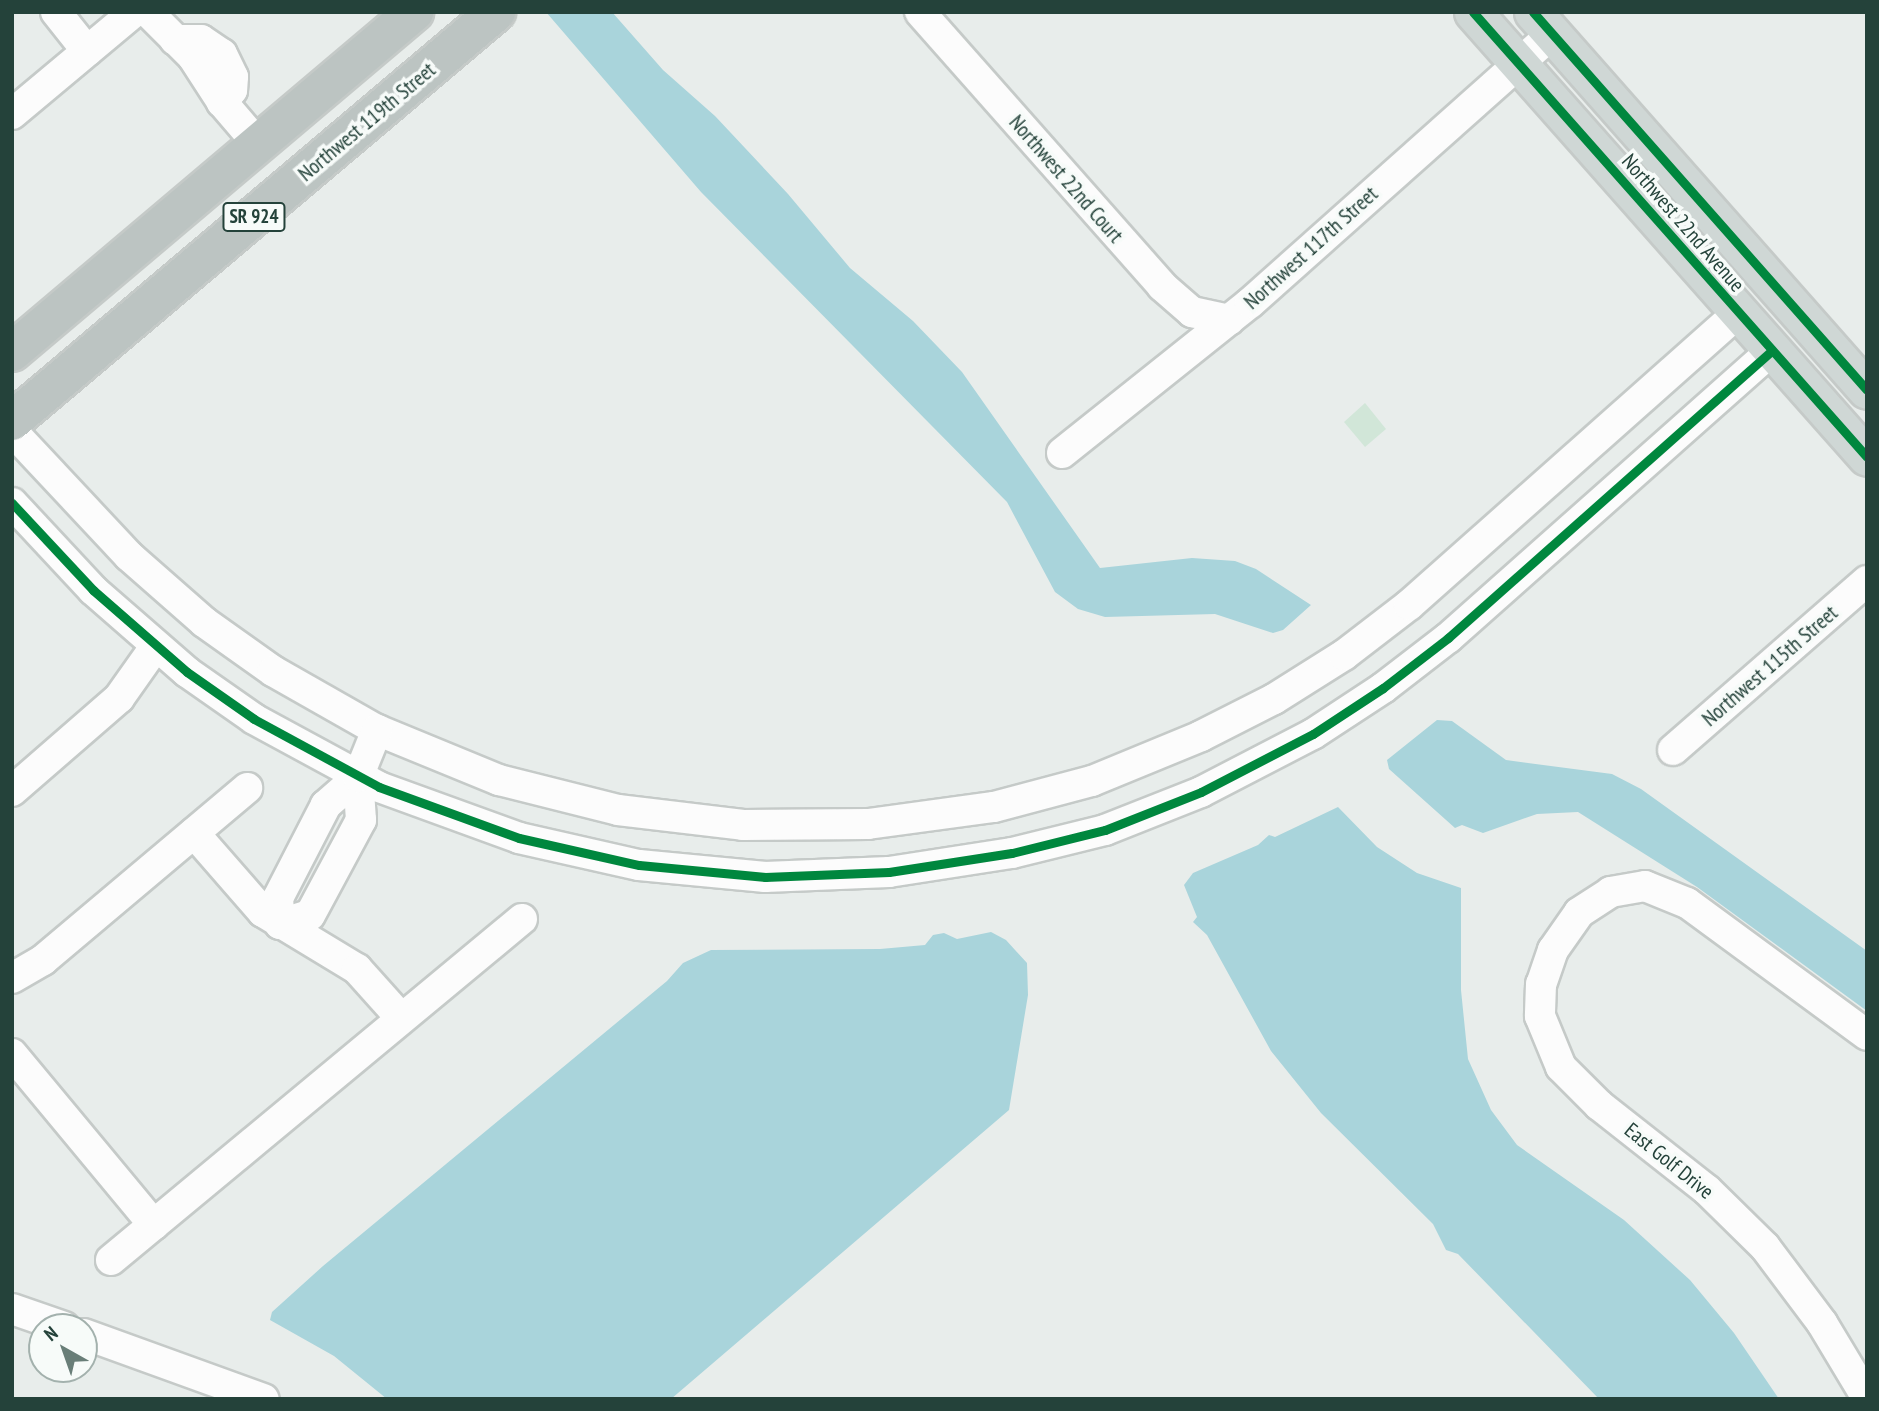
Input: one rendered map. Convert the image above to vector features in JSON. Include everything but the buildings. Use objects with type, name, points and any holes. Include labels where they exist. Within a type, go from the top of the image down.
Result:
[{"type":"highway","name":"SR 924","points":[[12,352],[414,12]]},
{"type":"highway","name":"Northwest 119th Street","points":[[12,421],[496,12]]},
{"type":"main road","name":"Northwest 22nd Avenue","points":[[1473,12],[1867,457]]},
{"type":"main road","name":"Northwest 22nd Avenue","points":[[1543,23],[1867,390]]},
{"type":"street","points":[[56,12],[87,51]]},
{"type":"street","points":[[12,114],[134,12]]},
{"type":"street","points":[[147,12],[175,40],[201,40],[222,54],[233,77],[232,90],[222,102]]},
{"type":"street","points":[[147,12],[185,79],[222,102],[258,144]]},
{"type":"street","name":"Northwest 22nd Court","points":[[920,12],[1161,286],[1192,312],[1229,320]]},
{"type":"street","name":"Northwest 117th Street","points":[[1062,453],[1229,320],[1517,62],[1543,23]]},
{"type":"street","points":[[12,431],[129,556],[204,622],[273,671],[377,730],[460,766],[538,792],[701,822],[798,827],[908,821],[993,807],[1092,781],[1240,718],[1344,655],[1440,578],[1738,313]]},
{"type":"street","points":[[12,503],[78,576],[155,647],[254,719],[358,778],[478,825],[559,849],[722,874],[821,876],[928,868],[1105,830],[1240,774],[1383,688],[1448,638],[1772,349]]},
{"type":"street","name":"Northwest 115th Street","points":[[1673,750],[1867,581]]},
{"type":"street","points":[[12,791],[119,698],[155,647]]},
{"type":"street","points":[[280,924],[310,915],[361,820],[358,778],[377,730]]},
{"type":"street","points":[[280,924],[278,898],[326,805],[358,778]]},
{"type":"street","points":[[12,978],[43,961],[247,788]]},
{"type":"street","points":[[194,833],[263,912],[356,968],[401,1018]]},
{"type":"street","points":[[289,877],[306,892],[323,892]]},
{"type":"street","name":"East Golf Drive","points":[[1867,1035],[1672,895],[1645,886],[1622,888],[1579,913],[1553,950],[1541,984],[1540,1016],[1554,1057],[1589,1097],[1689,1174],[1765,1247],[1822,1323],[1867,1398]]},
{"type":"street","points":[[111,1260],[522,919]]},
{"type":"street","points":[[12,1054],[154,1225]]},
{"type":"street","points":[[98,1339],[264,1399]]},
{"type":"green space","points":[[1365,403],[1386,429],[1365,447],[1344,422]]},
{"type":"water","points":[[546,12],[612,12],[663,70],[715,116],[788,194],[850,268],[913,321],[962,372],[1100,568],[1192,558],[1235,561],[1256,569],[1311,605],[1283,630],[1273,633],[1215,614],[1105,617],[1078,609],[1055,592],[1007,502],[701,192]]},
{"type":"water","points":[[1437,720],[1452,721],[1506,760],[1612,774],[1641,789],[1867,951],[1867,1011],[1697,887],[1578,812],[1537,814],[1483,833],[1462,825],[1455,828],[1389,769],[1387,760]]},
{"type":"water","points":[[1338,807],[1377,847],[1417,873],[1461,888],[1461,990],[1468,1059],[1491,1110],[1517,1145],[1624,1220],[1690,1280],[1734,1333],[1779,1399],[1599,1399],[1458,1254],[1446,1250],[1433,1224],[1321,1113],[1271,1051],[1207,935],[1193,922],[1197,917],[1184,885],[1193,873],[1258,845],[1269,835],[1275,837]]},
{"type":"water","points":[[991,932],[1006,940],[1027,963],[1028,995],[1009,1110],[671,1399],[387,1399],[334,1356],[270,1320],[272,1312],[323,1266],[667,981],[683,963],[711,950],[880,949],[925,945],[933,935],[944,933],[957,939]]},
{"type":"cycle path","points":[[1473,12],[1867,457]]},
{"type":"cycle path","points":[[1533,12],[1867,390]]},
{"type":"cycle path","points":[[12,503],[93,590],[187,672],[254,719],[379,787],[519,838],[639,865],[765,877],[889,872],[1012,853],[1105,830],[1201,792],[1313,734],[1383,688],[1448,638],[1772,350]]}]
